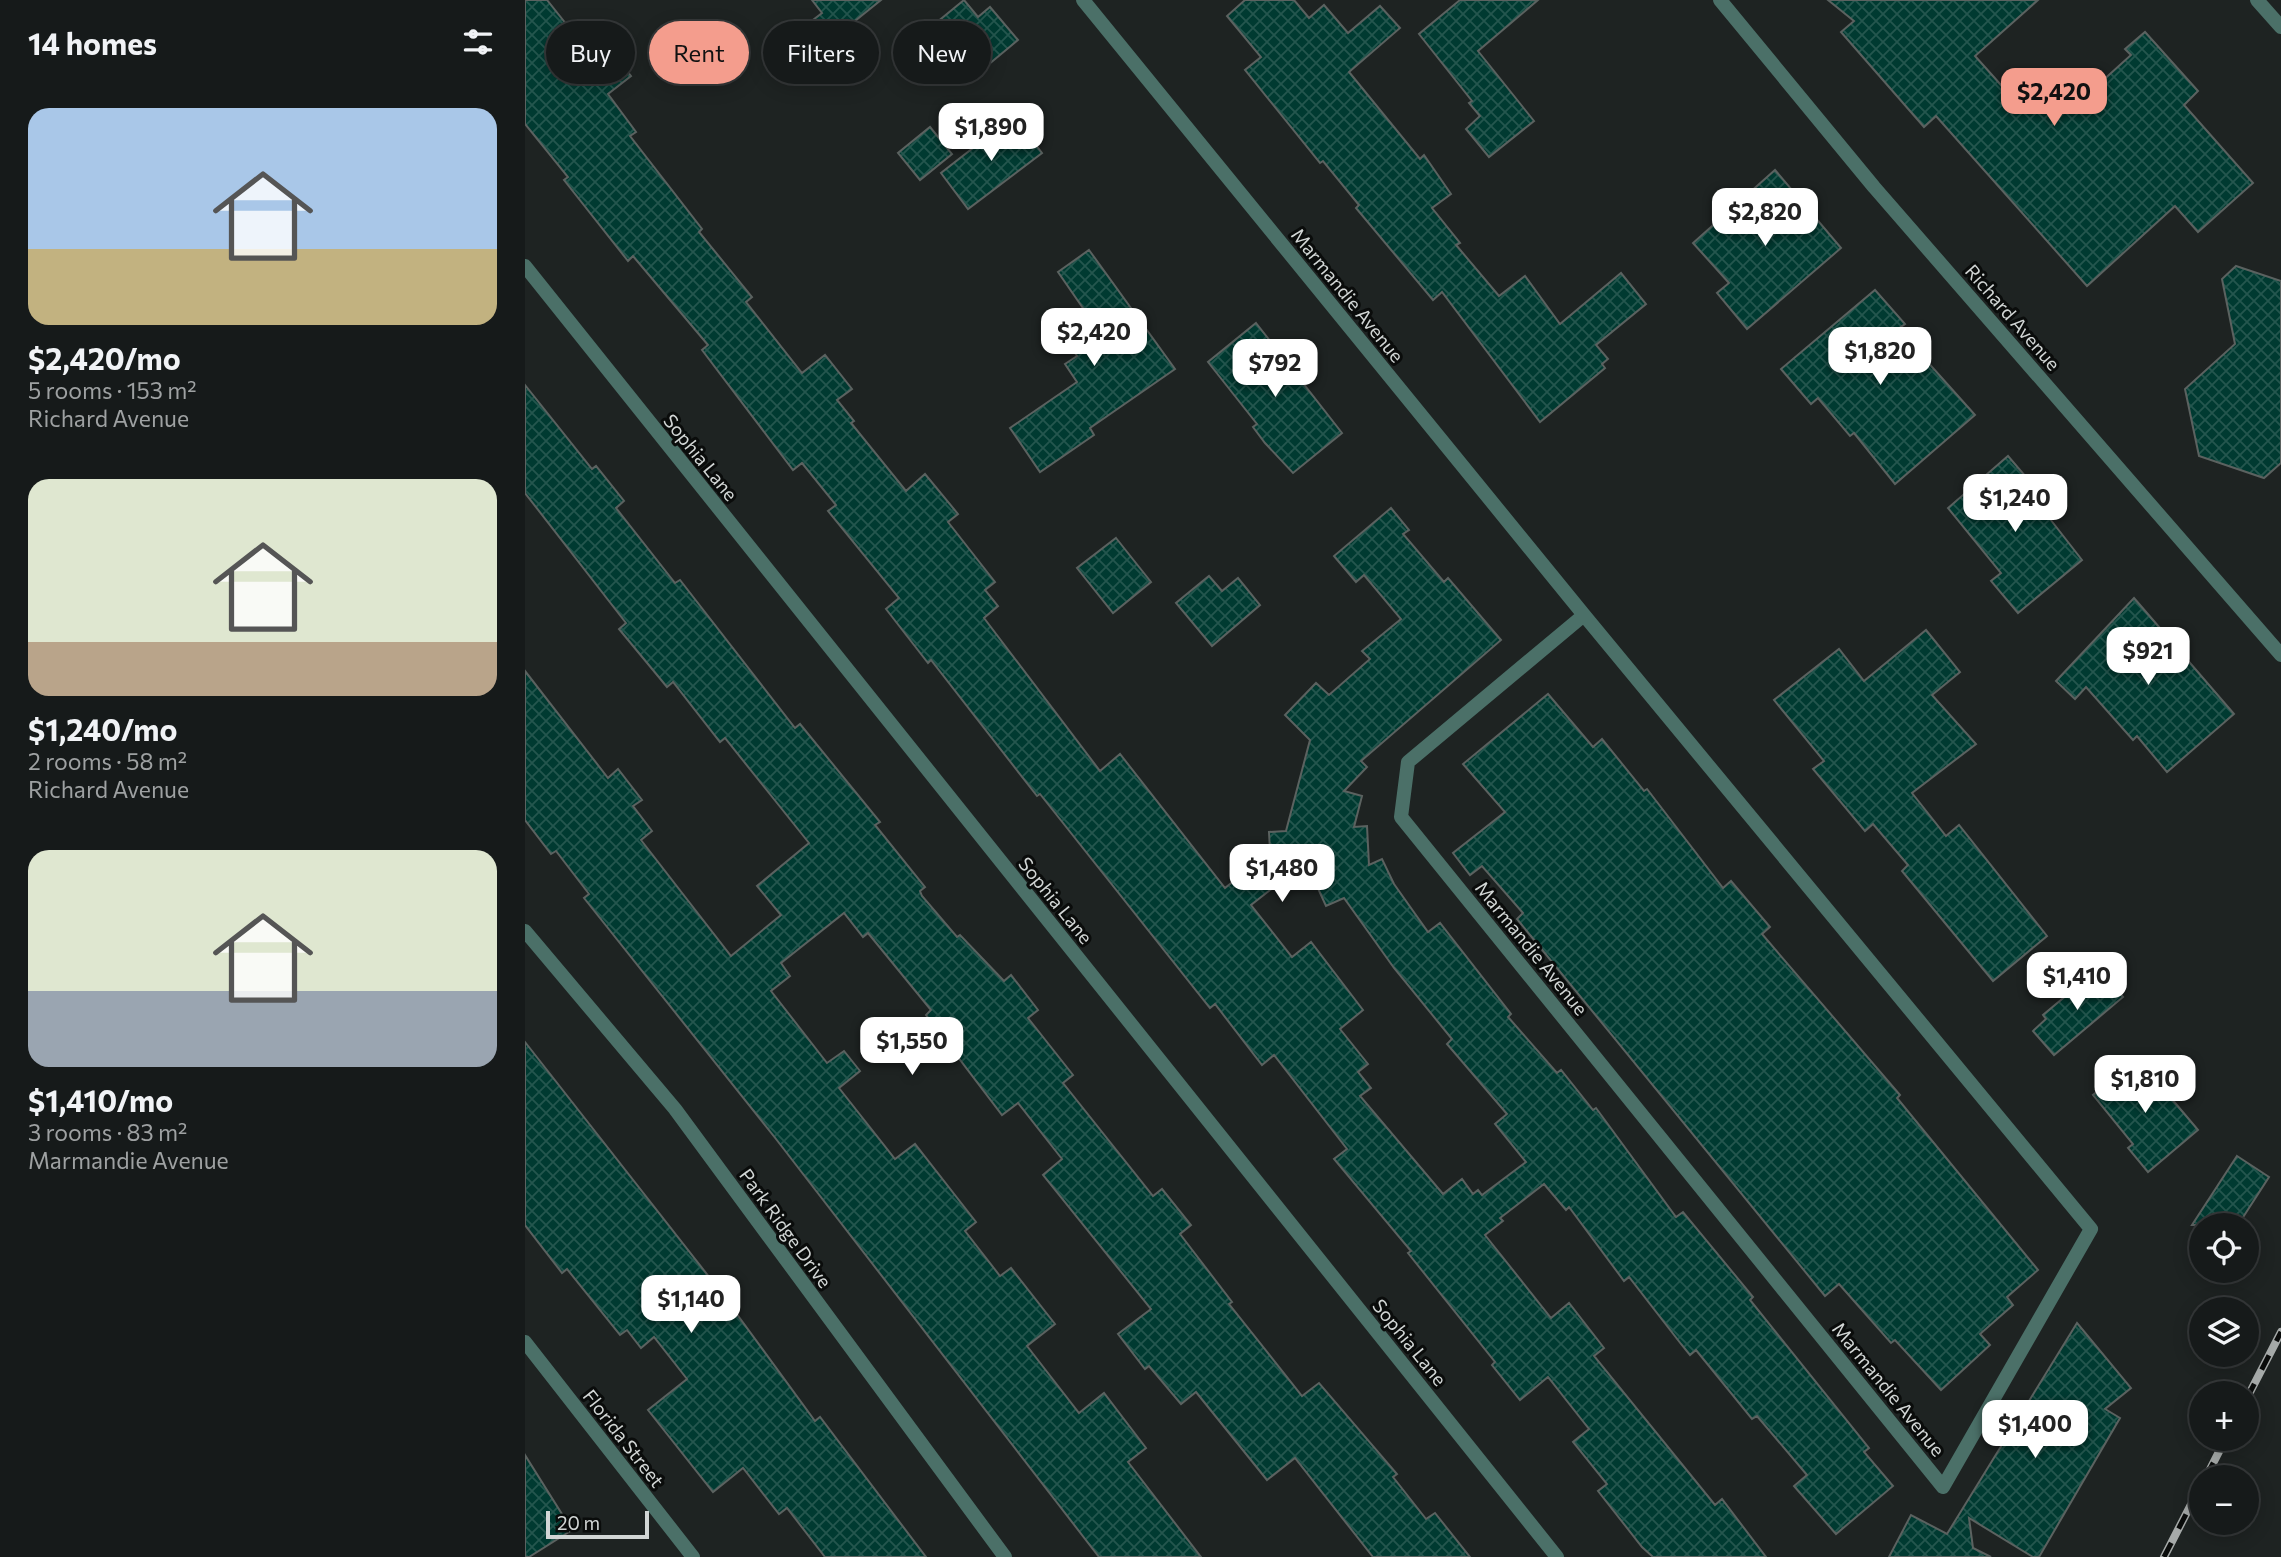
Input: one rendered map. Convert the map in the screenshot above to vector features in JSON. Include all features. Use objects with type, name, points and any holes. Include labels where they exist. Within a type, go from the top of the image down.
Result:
[{"type":"street","name":"Marmandie Avenue","points":[[1083,0],[1584,615],[2091,1228],[1943,1487],[1401,817],[1408,762],[1584,615]]},
{"type":"street","name":"Richard Avenue","points":[[1720,0],[1883,197],[2281,655]]},
{"type":"street","points":[[2257,0],[2281,27]]},
{"type":"street","name":"Sophia Lane","points":[[525,266],[1557,1557]]},
{"type":"street","name":"Park Ridge Drive","points":[[525,930],[675,1109],[1005,1557]]},
{"type":"street","name":"Florida Street","points":[[525,1342],[693,1557]]},
{"type":"building","points":[[525,0],[547,0],[564,21],[546,21],[546,84],[621,84],[608,94],[636,132],[630,136],[702,229],[699,232],[752,297],[746,302],[802,373],[825,355],[852,389],[837,400],[854,421],[851,423],[906,491],[925,474],[958,514],[948,522],[995,582],[985,590],[998,606],[984,618],[1100,771],[1120,754],[1225,888],[1270,851],[1269,832],[1286,831],[1310,740],[1285,715],[1316,683],[1329,695],[1370,659],[1362,651],[1401,619],[1364,575],[1356,582],[1334,556],[1391,508],[1409,530],[1403,534],[1444,582],[1448,578],[1501,640],[1361,761],[1367,767],[1344,791],[1362,796],[1354,827],[1367,826],[1369,865],[1382,859],[1394,884],[1428,932],[1440,923],[1511,1014],[1508,1017],[1557,1073],[1561,1070],[1593,1110],[1596,1108],[1676,1217],[1683,1212],[1753,1297],[1750,1300],[1869,1448],[1864,1452],[1893,1486],[1836,1534],[1794,1486],[1807,1475],[1757,1416],[1752,1419],[1696,1350],[1690,1355],[1629,1277],[1624,1281],[1569,1207],[1566,1210],[1544,1184],[1500,1218],[1503,1221],[1485,1235],[1551,1318],[1569,1303],[1604,1348],[1594,1356],[1715,1505],[1722,1499],[1766,1557],[1653,1557],[1642,1547],[1598,1491],[1607,1484],[1573,1442],[1589,1429],[1548,1377],[1520,1400],[1492,1365],[1495,1362],[1408,1253],[1411,1251],[1334,1159],[1347,1149],[1274,1055],[1262,1065],[1215,1004],[1210,1008],[1040,794],[1037,796],[931,660],[928,663],[886,609],[899,598],[828,511],[836,505],[802,463],[793,470],[702,350],[708,345],[633,256],[628,261],[564,180],[568,177],[525,124]],"holes":[[[1306,862],[1326,906],[1344,898],[1394,968],[1452,1039],[1447,1044],[1507,1114],[1495,1124],[1526,1162],[1482,1195],[1478,1190],[1473,1194],[1462,1179],[1443,1194],[1360,1096],[1371,1088],[1358,1072],[1368,1064],[1340,1029],[1363,1010],[1311,942],[1292,957],[1251,905]]]},
{"type":"building","points":[[812,0],[881,0],[855,21],[814,21],[822,13]]},
{"type":"building","points":[[964,0],[978,17],[990,7],[1018,40],[991,62],[991,21],[938,21]]},
{"type":"building","points":[[1245,0],[1294,0],[1309,18],[1324,5],[1348,33],[1380,6],[1400,28],[1349,72],[1420,159],[1424,155],[1451,194],[1432,208],[1460,243],[1456,245],[1499,296],[1525,276],[1560,324],[1621,273],[1646,304],[1596,345],[1608,359],[1602,364],[1605,368],[1540,422],[1442,292],[1433,300],[1356,208],[1359,205],[1323,161],[1320,163],[1245,70],[1261,57],[1227,16]]},
{"type":"building","points":[[1460,0],[1538,0],[1478,51],[1534,121],[1489,157],[1466,129],[1480,116],[1469,103],[1472,101],[1419,34]]},
{"type":"building","points":[[1828,0],[2038,0],[1975,56],[2018,104],[2042,83],[2068,112],[2131,55],[2125,49],[2145,32],[2198,91],[2184,105],[2253,183],[2198,232],[2175,206],[2087,286],[1936,116],[1924,127],[1841,32],[1854,21]]},
{"type":"building","points":[[1014,116],[1042,153],[968,209],[941,173]]},
{"type":"building","points":[[930,127],[952,154],[920,180],[898,153]]},
{"type":"building","points":[[1775,170],[1841,248],[1747,329],[1717,293],[1729,283],[1693,243]]},
{"type":"building","points":[[1089,250],[1175,369],[1090,428],[1094,435],[1040,472],[1010,428],[1077,382],[1065,364],[1077,356],[1070,345],[1096,327],[1058,272]]},
{"type":"building","points":[[2236,266],[2281,281],[2281,463],[2264,478],[2199,456],[2185,389],[2235,344],[2222,279]]},
{"type":"building","points":[[1875,290],[1905,324],[1898,329],[1975,415],[1895,484],[1854,433],[1850,436],[1818,398],[1811,404],[1781,369]]},
{"type":"building","points":[[1256,323],[1342,433],[1293,473],[1265,443],[1253,427],[1257,424],[1208,362]]},
{"type":"building","points":[[525,385],[592,469],[596,466],[624,501],[616,508],[675,583],[680,580],[795,728],[800,724],[880,822],[875,825],[925,887],[920,891],[922,896],[957,937],[960,935],[1004,981],[1011,975],[1038,1010],[1028,1018],[1073,1075],[1063,1083],[1153,1196],[1162,1189],[1191,1225],[1180,1234],[1232,1302],[1229,1304],[1302,1396],[1319,1383],[1397,1474],[1393,1477],[1426,1519],[1435,1513],[1470,1557],[1373,1557],[1295,1458],[1267,1480],[1196,1392],[1181,1404],[1149,1366],[1145,1369],[1118,1334],[1151,1309],[1043,1175],[1062,1159],[1018,1103],[1002,1115],[926,1015],[931,1010],[868,933],[863,937],[844,913],[781,963],[790,976],[771,991],[827,1063],[844,1051],[860,1071],[839,1088],[895,1159],[915,1144],[976,1222],[965,1231],[1000,1276],[1011,1268],[1055,1324],[1027,1346],[1079,1413],[1104,1393],[1146,1448],[1128,1462],[1201,1557],[1099,1557],[776,1139],[584,898],[589,894],[556,851],[551,854],[525,820],[525,671],[608,778],[618,769],[642,800],[633,806],[652,831],[641,840],[731,956],[781,915],[757,886],[809,843],[725,738],[720,742],[673,682],[667,687],[619,629],[626,623],[525,493]]},
{"type":"building","points":[[2008,456],[2050,505],[2043,510],[2082,560],[2018,613],[1991,581],[2001,573],[1948,508]]},
{"type":"building","points":[[1116,538],[1151,582],[1113,613],[1077,568]]},
{"type":"building","points":[[1209,576],[1222,591],[1238,578],[1260,605],[1212,646],[1176,603]]},
{"type":"building","points":[[2134,598],[2234,714],[2167,772],[2137,736],[2133,740],[2086,687],[2075,699],[2056,681]]},
{"type":"building","points":[[1926,630],[1960,672],[1932,695],[1976,744],[1912,793],[1946,836],[1959,825],[2047,936],[1993,981],[1902,871],[1908,865],[1873,824],[1865,831],[1813,769],[1824,761],[1774,700],[1839,649],[1864,681]]},
{"type":"building","points":[[1548,694],[1593,747],[1602,739],[1644,791],[1647,789],[1723,888],[1731,881],[1770,927],[1762,934],[1900,1095],[1897,1098],[2038,1270],[2007,1297],[2013,1305],[1980,1334],[1990,1345],[1941,1390],[1895,1340],[1891,1343],[1839,1284],[1825,1296],[1517,919],[1523,913],[1482,866],[1470,875],[1453,853],[1505,812],[1463,764]]},
{"type":"building","points":[[2098,969],[2123,997],[2054,1055],[2033,1031],[2046,1019],[2043,1015]]},
{"type":"building","points":[[525,1042],[717,1287],[815,1421],[820,1417],[926,1557],[825,1557],[787,1508],[779,1514],[743,1468],[713,1492],[648,1410],[687,1379],[654,1337],[641,1348],[627,1330],[620,1335],[567,1269],[562,1273],[525,1225]]},
{"type":"building","points":[[2138,1059],[2198,1130],[2148,1172],[2128,1148],[2133,1144],[2093,1095]]},
{"type":"building","points":[[2237,1156],[2269,1177],[2246,1213],[2200,1213]]},
{"type":"building","points":[[2077,1323],[2131,1388],[2105,1409],[2120,1418],[2039,1557],[2033,1557],[1969,1518],[1973,1548],[1991,1557],[1889,1557],[1911,1515],[1947,1534]]},
{"type":"building","points":[[525,1455],[572,1530],[529,1557],[525,1557]]},
{"type":"railway","points":[[2256,1381],[2281,1332]]},
{"type":"railway","points":[[2212,1465],[2219,1451]]},
{"type":"railway","points":[[2164,1557],[2189,1508]]}]
